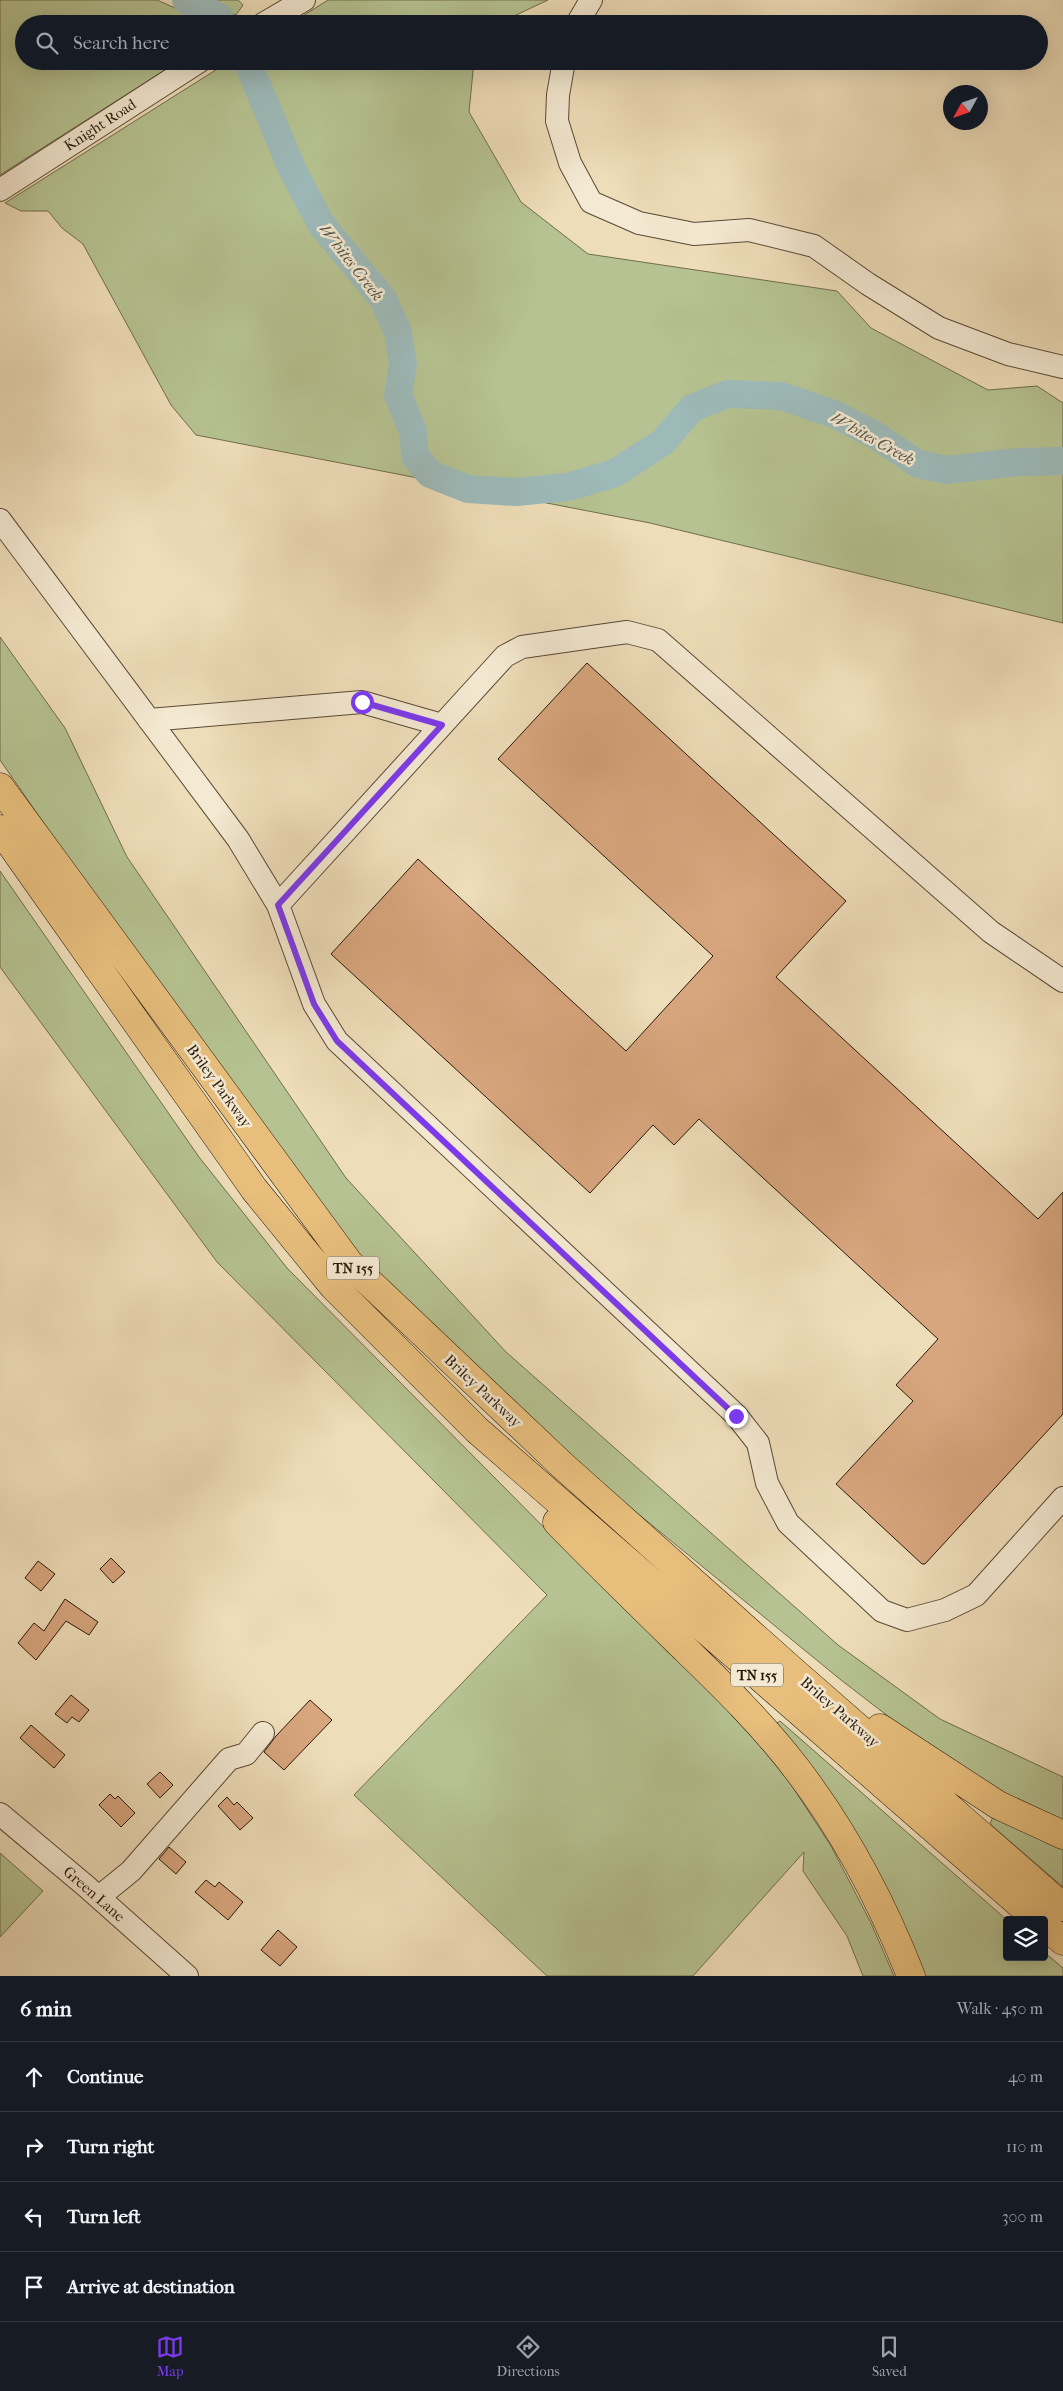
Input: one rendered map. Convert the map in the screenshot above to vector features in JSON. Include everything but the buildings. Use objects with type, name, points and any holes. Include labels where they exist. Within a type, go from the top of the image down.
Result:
[{"type":"highway","name":"Briley Parkway","points":[[0,787],[349,1264],[562,1465],[793,1671],[1063,1907]]},
{"type":"highway","name":"Briley Parkway","points":[[0,829],[254,1189],[333,1286],[477,1430],[1033,1916]]},
{"type":"highway","points":[[477,1430],[535,1500],[737,1700],[796,1767],[847,1842],[873,1888],[911,1976]]},
{"type":"highway","points":[[793,1671],[998,1805],[1063,1836]]},
{"type":"highway","points":[[1048,1929],[1063,1942]]},
{"type":"street","points":[[583,15],[592,0]]},
{"type":"street","points":[[274,15],[287,4]]},
{"type":"street","name":"Knight Road","points":[[0,190],[186,70]]},
{"type":"street","points":[[562,70],[558,95],[557,121],[570,163],[591,202],[639,223],[694,234],[749,230],[814,246],[868,284],[939,328],[1008,354],[1063,366]]},
{"type":"street","points":[[0,520],[238,839],[278,905],[314,1004],[337,1041],[736,1416],[758,1443],[767,1483],[788,1523],[882,1611],[907,1620],[945,1610],[976,1595],[1063,1498]]},
{"type":"street","points":[[278,905],[505,656],[522,647],[627,632],[658,640],[991,932],[1063,981]]},
{"type":"street","points":[[149,720],[362,702],[442,725]]},
{"type":"street","points":[[99,1898],[131,1871],[229,1759],[246,1754],[263,1733]]},
{"type":"street","name":"Green Lane","points":[[0,1814],[187,1976]]},
{"type":"green space","points":[[0,0],[157,0],[191,15],[15,15],[15,70],[165,70],[0,175]]},
{"type":"green space","points":[[196,0],[238,0],[243,5],[236,15],[207,6]]},
{"type":"green space","points":[[328,0],[548,0],[516,15],[304,15]]},
{"type":"green space","points":[[216,70],[473,70],[469,112],[521,202],[588,254],[837,291],[871,328],[988,390],[1037,386],[1063,403],[1063,623],[650,523],[196,435],[171,405],[83,244],[62,228],[48,211],[21,211],[5,203]]},
{"type":"green space","points":[[0,637],[65,728],[127,857],[346,1178],[506,1352],[838,1645],[940,1719],[1063,1777],[1063,1820],[1003,1794],[928,1747],[841,1680],[587,1472],[358,1257],[266,1143],[0,760]]},
{"type":"green space","points":[[0,871],[199,1157],[287,1268],[591,1575],[743,1725],[790,1783],[831,1846],[871,1923],[894,1976],[863,1976],[847,1936],[803,1871],[804,1852],[693,1976],[547,1976],[354,1795],[547,1595],[217,1262],[0,967]]},
{"type":"green space","points":[[780,1721],[1003,1916],[1003,1961],[1048,1961],[1048,1955],[1063,1968],[1063,1976],[920,1976],[771,1727]]},
{"type":"green space","points":[[994,1814],[1063,1845],[1063,1887],[990,1824]]},
{"type":"green space","points":[[0,1853],[43,1891],[0,1937]]},
{"type":"waterway","name":"Whites Creek","points":[[186,0],[215,15]]},
{"type":"waterway","name":"Whites Creek","points":[[251,70],[293,171],[321,224],[383,299],[398,332],[403,365],[398,395],[413,431],[415,456],[430,474],[468,489],[516,492],[568,487],[615,473],[663,442],[692,408],[728,394],[781,396],[834,414],[875,435],[918,464],[946,470],[1019,462],[1063,461]]},
{"type":"route","points":[[362,702],[442,725],[278,905],[314,1004],[337,1041],[736,1416]]}]
